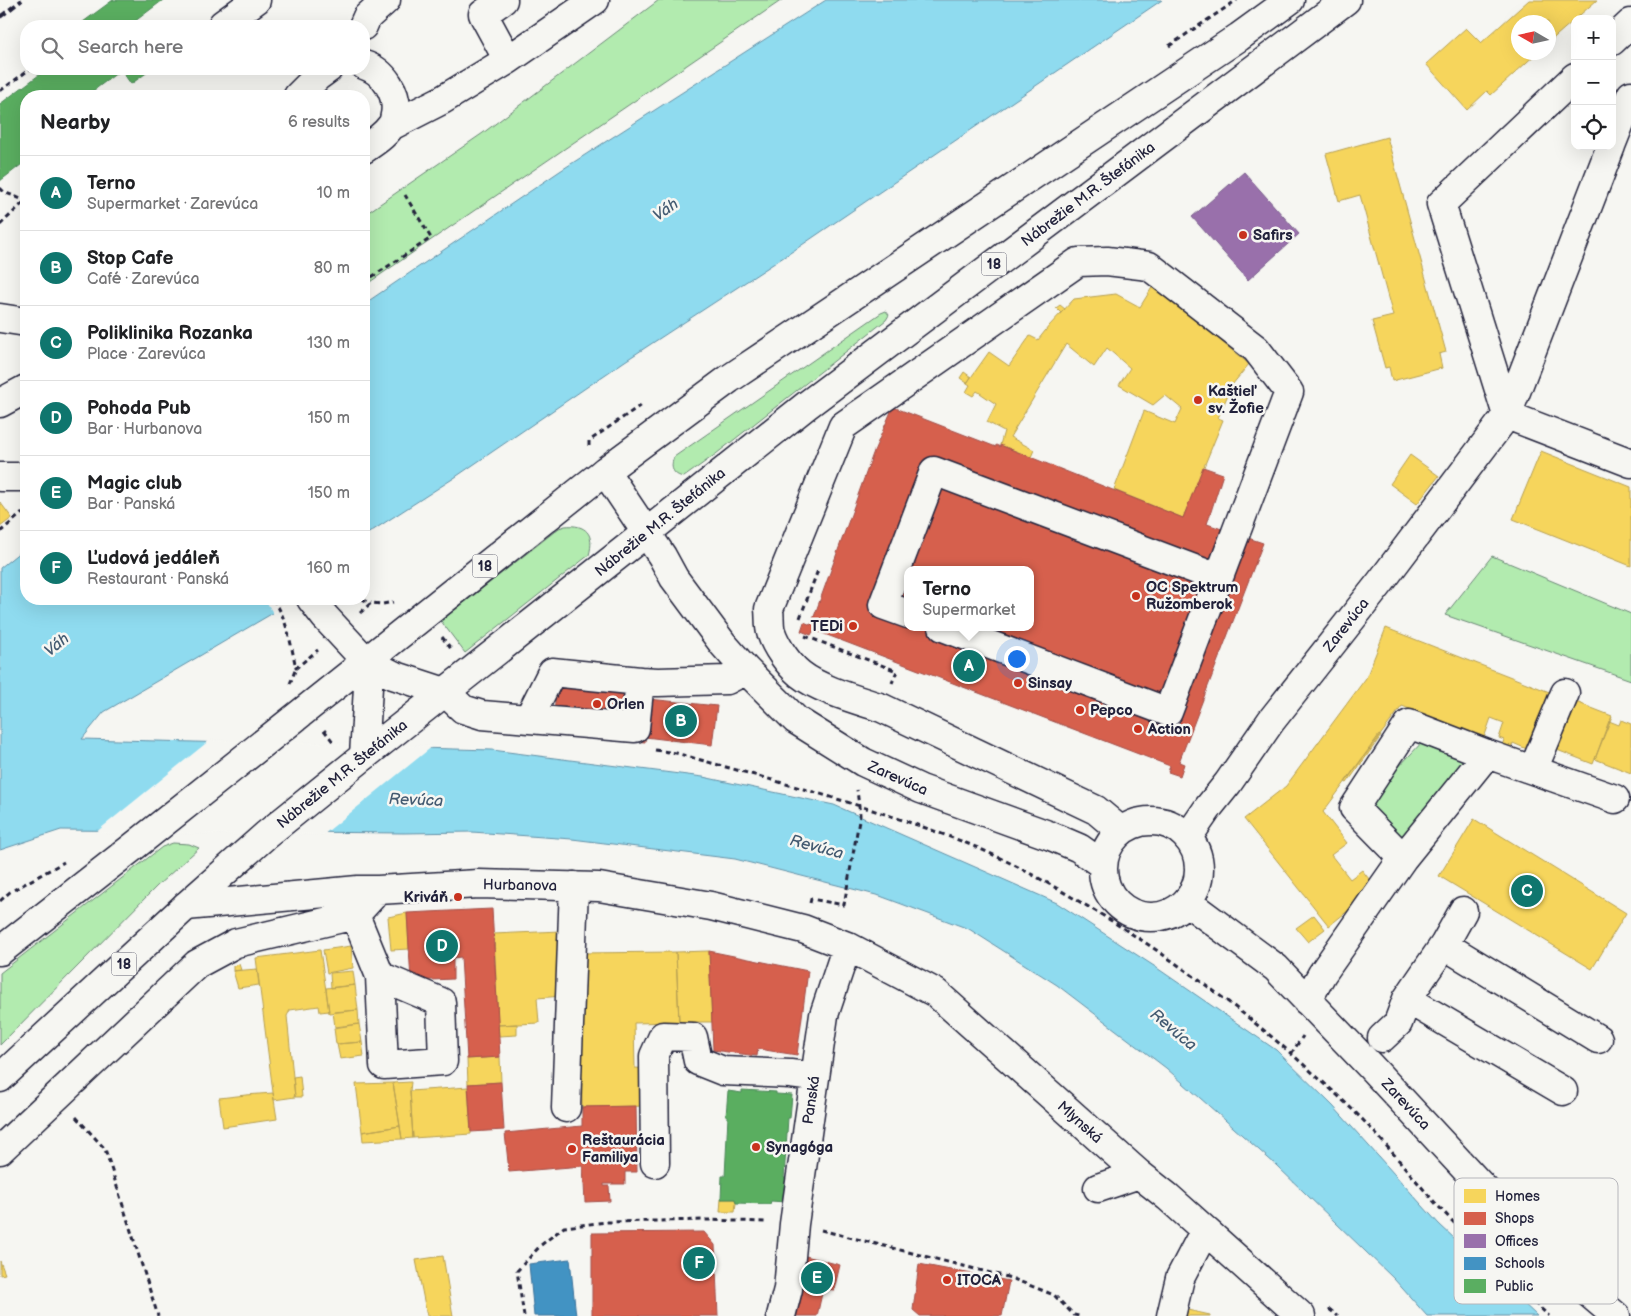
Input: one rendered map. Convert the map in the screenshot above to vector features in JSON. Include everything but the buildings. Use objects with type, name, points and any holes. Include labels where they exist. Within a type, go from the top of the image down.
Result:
[{"type":"street","points":[[228,20],[256,0]]},
{"type":"street","points":[[365,20],[386,0]]},
{"type":"street","points":[[503,0],[483,14],[508,60]]},
{"type":"street","points":[[370,146],[393,125],[442,100],[508,60],[595,0]]},
{"type":"street","name":"18","points":[[0,951],[605,471],[729,379],[1231,42],[1290,0]]},
{"type":"street","name":"Nábrežie M.R. Štefánika","points":[[0,1078],[186,906],[372,743],[445,692],[807,405],[1346,0]]},
{"type":"street","points":[[1616,37],[1631,24]]},
{"type":"street","points":[[370,68],[379,73],[388,83],[394,96],[396,112],[393,125]]},
{"type":"street","points":[[302,90],[312,75]]},
{"type":"street","points":[[1571,81],[1441,204],[1507,415],[1631,463]]},
{"type":"street","name":"Zarevúca","points":[[1616,134],[1631,95]]},
{"type":"street","name":"Zarevúca","points":[[1188,837],[1271,721],[1380,583],[1507,415],[1610,150]]},
{"type":"street","points":[[954,631],[1168,712],[1289,392],[1256,349],[1149,266],[1108,261],[1078,262],[843,426],[769,609],[771,632],[782,654],[800,674],[832,690],[882,708],[1096,810],[1120,831]]},
{"type":"street","points":[[0,318],[20,321]]},
{"type":"street","points":[[0,403],[20,392]]},
{"type":"street","name":"Zarevúca","points":[[605,471],[662,556],[674,578],[723,644],[796,720],[863,762],[921,789],[1079,848],[1103,865]]},
{"type":"street","points":[[904,612],[884,604],[934,471],[1218,578]]},
{"type":"street","points":[[0,477],[20,477]]},
{"type":"street","points":[[325,616],[366,661],[392,675],[445,692],[463,709],[482,714],[634,728],[640,681]]},
{"type":"street","points":[[366,661],[372,743]]},
{"type":"street","points":[[529,718],[552,672],[658,682],[727,680],[746,670]]},
{"type":"street","points":[[1533,770],[1565,693]]},
{"type":"street","points":[[1404,858],[1354,808],[1409,724],[1487,754],[1615,799]]},
{"type":"street","points":[[1307,1001],[1322,974],[1404,858],[1487,754]]},
{"type":"street","points":[[1156,820],[1179,829],[1188,837],[1197,852],[1200,869],[1196,886],[1187,902],[1171,914],[1142,917],[1132,914],[1116,902],[1105,885],[1103,865],[1106,852],[1120,831],[1143,821],[1156,820]]},
{"type":"street","name":"Hurbanova","points":[[186,906],[358,890],[478,884],[599,887],[711,906],[803,928],[847,946]]},
{"type":"street","points":[[566,1108],[574,886]]},
{"type":"street","points":[[0,1150],[197,964],[236,943],[355,915],[378,890]]},
{"type":"street","name":"Zarevúca","points":[[1187,902],[1276,968],[1474,1178]]},
{"type":"street","points":[[1370,1066],[1382,1038],[1398,1023],[1407,999],[1444,945],[1463,911]]},
{"type":"street","points":[[355,915],[380,976]]},
{"type":"street","points":[[1444,945],[1598,1039]]},
{"type":"street","name":"Panská","points":[[781,1316],[788,1289],[794,1224],[824,1015],[847,946]]},
{"type":"street","name":"Mlynská","points":[[847,946],[936,993],[1301,1316]]},
{"type":"street","points":[[1407,999],[1563,1091]]},
{"type":"street","points":[[655,1163],[654,1056],[663,1036],[693,1037],[698,1061],[723,1071],[814,1077]]},
{"type":"street","points":[[1098,1188],[1139,1174]]},
{"type":"street","points":[[1171,1316],[1180,1278],[1205,1230]]},
{"type":"street","name":"Zarevúca","points":[[1602,1304],[1616,1316]]},
{"type":"path","points":[[0,91],[22,75]]},
{"type":"path","points":[[0,188],[4,192],[20,199]]},
{"type":"path","points":[[370,278],[431,238],[405,195]]},
{"type":"path","points":[[0,225],[20,206]]},
{"type":"path","points":[[0,532],[20,516]]},
{"type":"path","points":[[798,623],[819,567]]},
{"type":"path","points":[[371,603],[395,602]]},
{"type":"path","points":[[278,605],[291,643],[296,668],[325,616],[364,605]]},
{"type":"path","points":[[797,633],[896,671]]},
{"type":"path","points":[[650,749],[676,753],[859,805],[972,846],[1030,874],[1092,909],[1189,972],[1244,1014],[1313,1073],[1361,1118],[1454,1221]]},
{"type":"path","points":[[808,910],[811,899],[844,905],[860,815],[859,805]]},
{"type":"path","points":[[0,900],[10,892],[61,864]]},
{"type":"path","points":[[77,1118],[105,1148],[158,1316]]},
{"type":"path","points":[[524,1316],[517,1271],[541,1245],[564,1227],[607,1222],[707,1220],[794,1224],[1011,1278],[1054,1295],[1074,1315],[1079,1316]]},
{"type":"path","points":[[1536,1304],[1549,1316]]},
{"type":"green space","points":[[659,0],[782,0],[370,282],[370,211],[483,133]]},
{"type":"green space","points":[[886,311],[889,315],[886,320],[716,454],[684,477],[673,470],[674,457]]},
{"type":"green space","points":[[565,526],[578,527],[587,532],[591,541],[589,555],[465,653],[441,621],[559,528]]},
{"type":"green space","points":[[1492,556],[1631,614],[1631,680],[1445,615]]},
{"type":"green space","points":[[1425,739],[1469,761],[1399,843],[1362,806]]},
{"type":"green space","points":[[173,843],[189,844],[199,848],[157,886],[0,1045],[0,973],[162,847]]},
{"type":"water","name":"Váh","points":[[826,0],[1162,0],[796,249],[370,532],[370,300],[560,171]]},
{"type":"water","points":[[20,552],[20,605],[282,605],[273,613],[104,712],[82,739],[492,750],[703,777],[834,805],[1057,903],[1154,966],[1276,1050],[1333,1106],[1439,1224],[1454,1238],[1454,1304],[1524,1304],[1537,1316],[1427,1316],[1394,1279],[1276,1165],[1166,1068],[1057,985],[969,929],[880,896],[735,859],[572,839],[472,832],[61,830],[0,850],[0,568]]},
{"type":"pier","points":[[268,605],[285,605],[274,615]]},
{"type":"pier","points":[[210,740],[433,746],[323,835],[95,833]]},
{"type":"railway","points":[[0,17],[22,0]]},
{"type":"place","name":"Safirs","points":[[1243,235]]},
{"type":"place","name":"Kaštieľ sv. Žofie","points":[[1198,400]]},
{"type":"place","name":"OC Spektrum Ružomberok","points":[[1136,596]]},
{"type":"place","name":"TEDi","points":[[853,626]]},
{"type":"place","name":"Terno","points":[[969,666]]},
{"type":"place","name":"Sinsay","points":[[1018,683]]},
{"type":"place","name":"Orlen","points":[[597,704]]},
{"type":"place","name":"Pepco","points":[[1080,710]]},
{"type":"place","name":"Stop Cafe","points":[[681,721]]},
{"type":"place","name":"Action","points":[[1138,729]]},
{"type":"place","name":"Poliklinika Rozanka","points":[[1527,891]]},
{"type":"place","name":"Kriváň","points":[[458,897]]},
{"type":"place","name":"Pohoda Pub","points":[[442,946]]},
{"type":"place","name":"Synagóga","points":[[756,1147]]},
{"type":"place","name":"Reštaurácia Familiya","points":[[572,1149]]},
{"type":"place","name":"Ľudová jedáleň","points":[[699,1263]]},
{"type":"place","name":"Magic club","points":[[817,1278]]},
{"type":"place","name":"ITOCA","points":[[947,1280]]},
{"type":"water label","name":"Revúca","points":[[416,799]]},
{"type":"water label","name":"Revúca","points":[[817,846]]},
{"type":"water label","name":"Revúca","points":[[1174,1029]]}]
